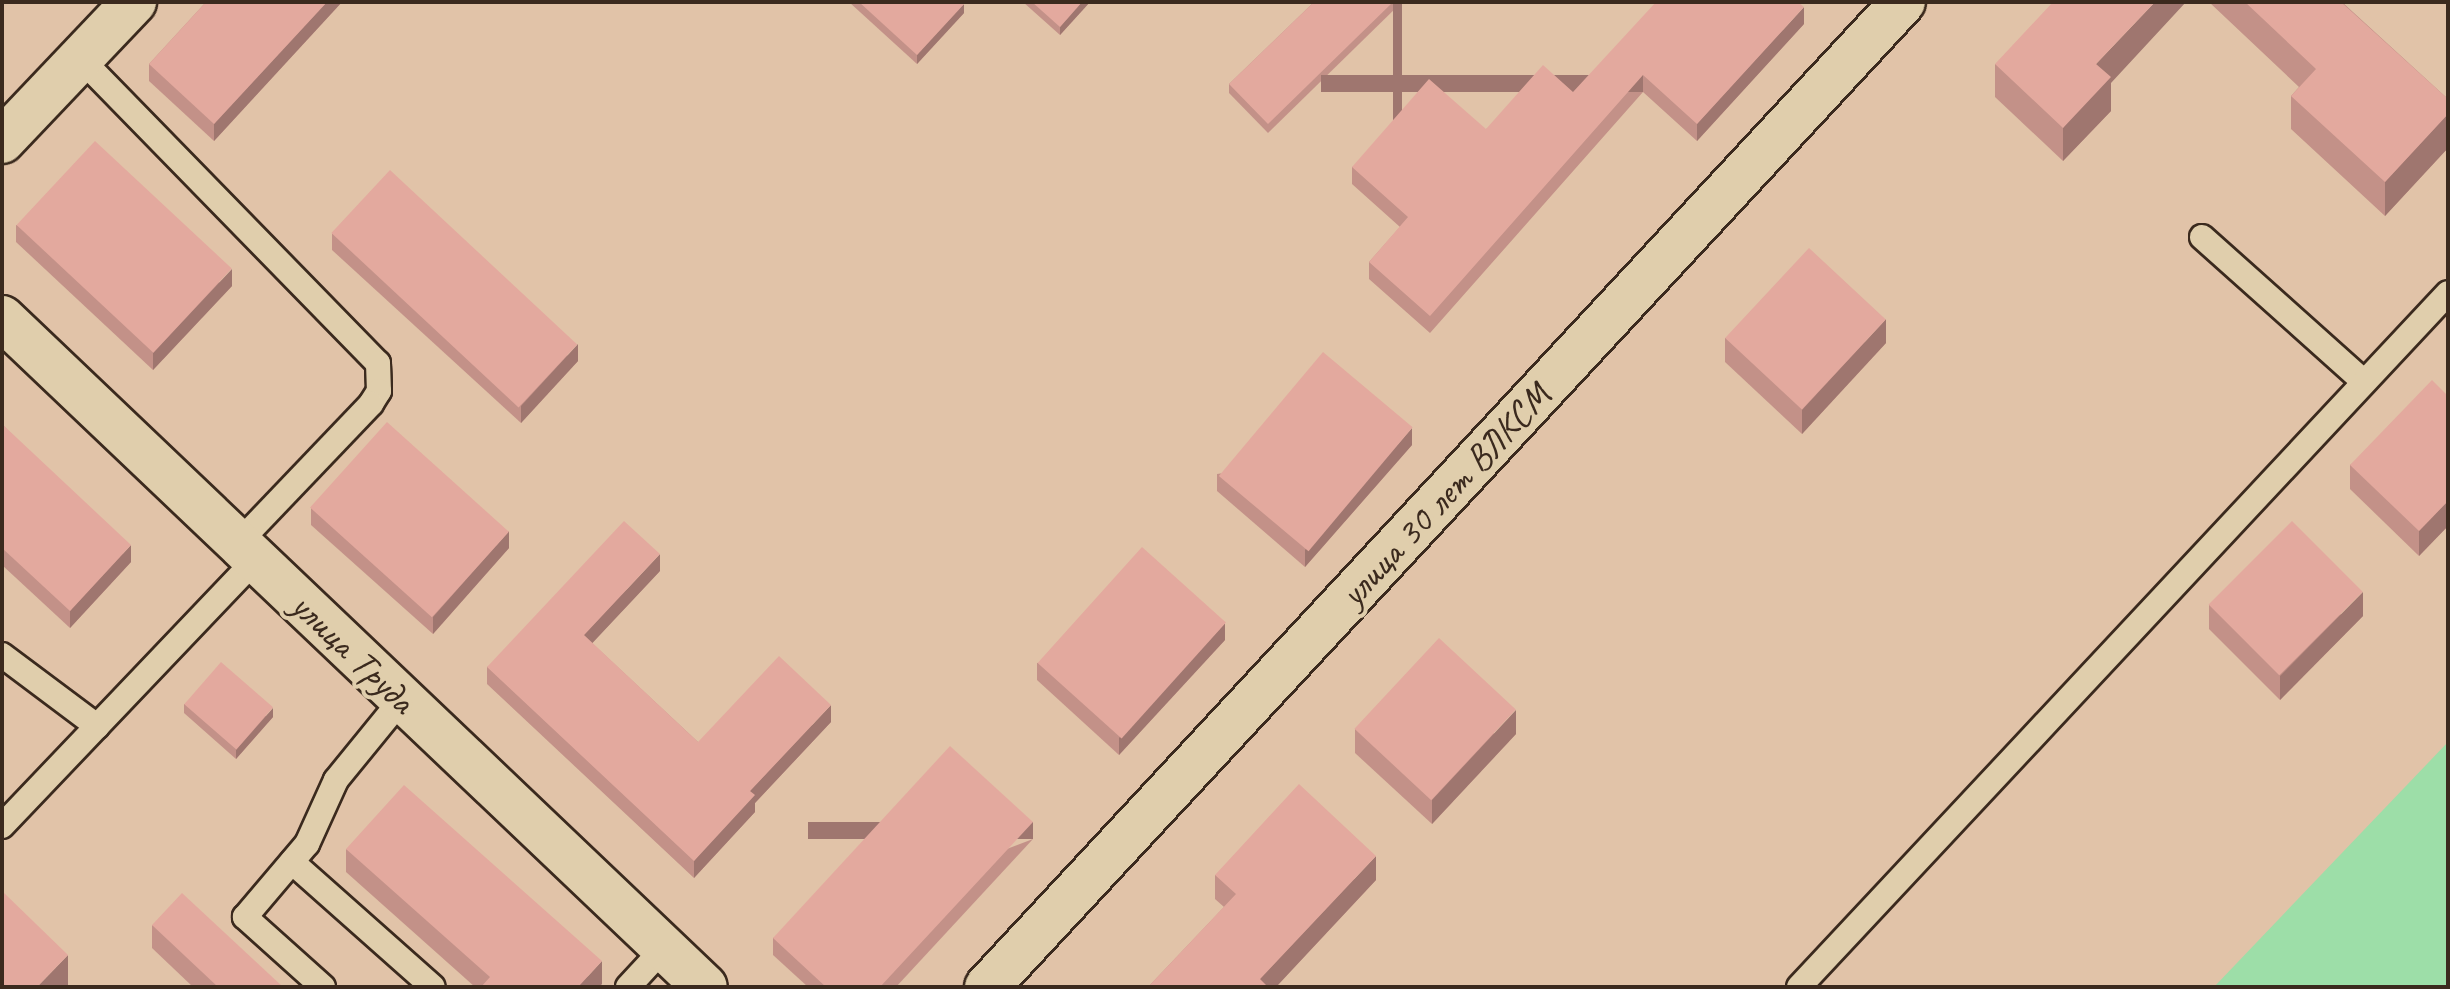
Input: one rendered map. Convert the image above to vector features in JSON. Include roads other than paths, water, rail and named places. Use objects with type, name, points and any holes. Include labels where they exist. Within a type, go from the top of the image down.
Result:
[{"type":"street","points":[[2,141],[134,2]]},
{"type":"street","name":"улица 30 лет ВЛКСМ","points":[[987,987],[1903,2]]},
{"type":"street","name":"улица Труда","points":[[2,318],[705,987]]},
{"type":"lane","points":[[2,826],[97,726],[379,391],[378,363],[81,59]]},
{"type":"lane","points":[[2202,237],[2361,379]]},
{"type":"lane","points":[[1799,987],[2361,379],[2448,293]]},
{"type":"lane","points":[[2,655],[97,726]]},
{"type":"lane","points":[[323,987],[245,917],[292,862],[336,780],[402,699]]},
{"type":"lane","points":[[292,862],[433,987]]},
{"type":"lane","points":[[628,987],[664,948]]}]
